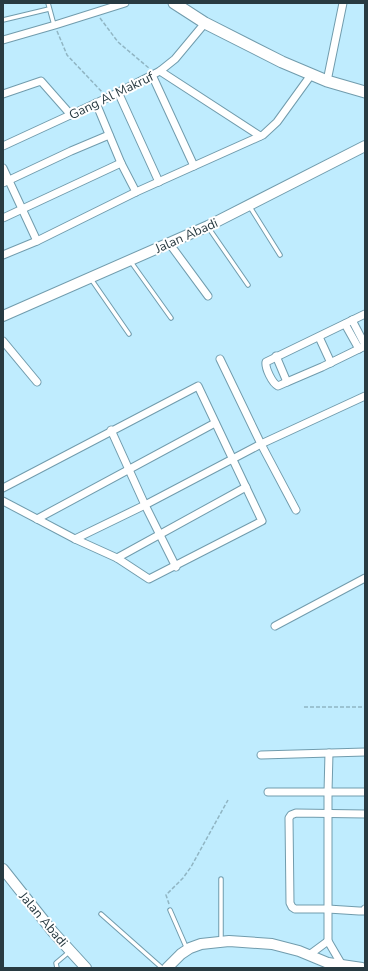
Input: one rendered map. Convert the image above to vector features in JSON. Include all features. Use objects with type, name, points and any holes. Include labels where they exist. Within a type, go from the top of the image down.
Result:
[{"type":"main road","points":[[174,3],[205,23],[282,62],[327,81],[365,92]]},
{"type":"street","points":[[3,40],[125,3]]},
{"type":"street","points":[[327,81],[343,3]]},
{"type":"street","name":"Gang Al Makruf","points":[[3,146],[107,98],[156,73],[175,59],[205,23]]},
{"type":"street","points":[[156,73],[260,136]]},
{"type":"street","points":[[156,73],[194,166]]},
{"type":"street","points":[[3,255],[37,241],[136,192],[269,131],[311,75]]},
{"type":"street","points":[[3,94],[41,81],[71,115]]},
{"type":"street","points":[[118,92],[159,182]]},
{"type":"street","points":[[96,103],[109,135],[136,192]]},
{"type":"street","points":[[6,182],[71,151],[109,135]]},
{"type":"street","name":"Jalan Abadi","points":[[3,316],[208,226],[365,146]]},
{"type":"street","points":[[3,218],[122,163]]},
{"type":"street","points":[[3,168],[6,182],[37,241]]},
{"type":"street","points":[[169,243],[208,296]]},
{"type":"street","points":[[363,347],[278,386],[276,385],[266,365],[266,362],[276,356],[365,314]]},
{"type":"street","points":[[349,322],[363,347],[365,356]]},
{"type":"street","points":[[319,336],[331,363]]},
{"type":"street","points":[[3,341],[37,382]]},
{"type":"street","points":[[276,356],[287,382]]},
{"type":"street","points":[[220,358],[261,444],[296,510]]},
{"type":"street","points":[[3,488],[111,430],[198,386],[262,521],[176,567],[149,579],[117,558],[75,539],[3,501]]},
{"type":"street","points":[[75,539],[261,444],[365,396]]},
{"type":"street","points":[[37,519],[215,423]]},
{"type":"street","points":[[111,430],[176,567]]},
{"type":"street","points":[[117,558],[246,488]]},
{"type":"street","points":[[276,626],[365,578]]},
{"type":"street","points":[[260,754],[365,752]]},
{"type":"street","points":[[329,753],[328,941],[342,965]]},
{"type":"street","points":[[268,792],[365,792]]},
{"type":"street","points":[[365,814],[296,813],[291,815],[289,818],[290,903],[292,907],[295,909],[359,911],[364,911],[365,909]]},
{"type":"street","name":"Jalan Abadi","points":[[3,869],[53,932],[86,968]]},
{"type":"street","points":[[309,955],[328,941]]},
{"type":"street","points":[[167,968],[187,949],[201,944],[221,942],[272,944],[309,955],[328,963],[362,968]]},
{"type":"lane","points":[[48,3],[55,25]]},
{"type":"lane","points":[[3,20],[49,9]]},
{"type":"lane","points":[[249,206],[280,254]]},
{"type":"lane","points":[[208,226],[248,285]]},
{"type":"lane","points":[[130,260],[171,318]]},
{"type":"lane","points":[[90,277],[129,334]]},
{"type":"lane","points":[[221,879],[221,942]]},
{"type":"lane","points":[[170,910],[187,949]]},
{"type":"lane","points":[[101,914],[162,968]]},
{"type":"lane","points":[[57,968],[56,963],[70,951]]},
{"type":"path","points":[[96,13],[112,36],[156,73]]},
{"type":"path","points":[[55,25],[68,55],[107,98]]},
{"type":"path","points":[[304,707],[365,707]]},
{"type":"path","points":[[170,910],[166,895],[191,868],[228,800]]}]
